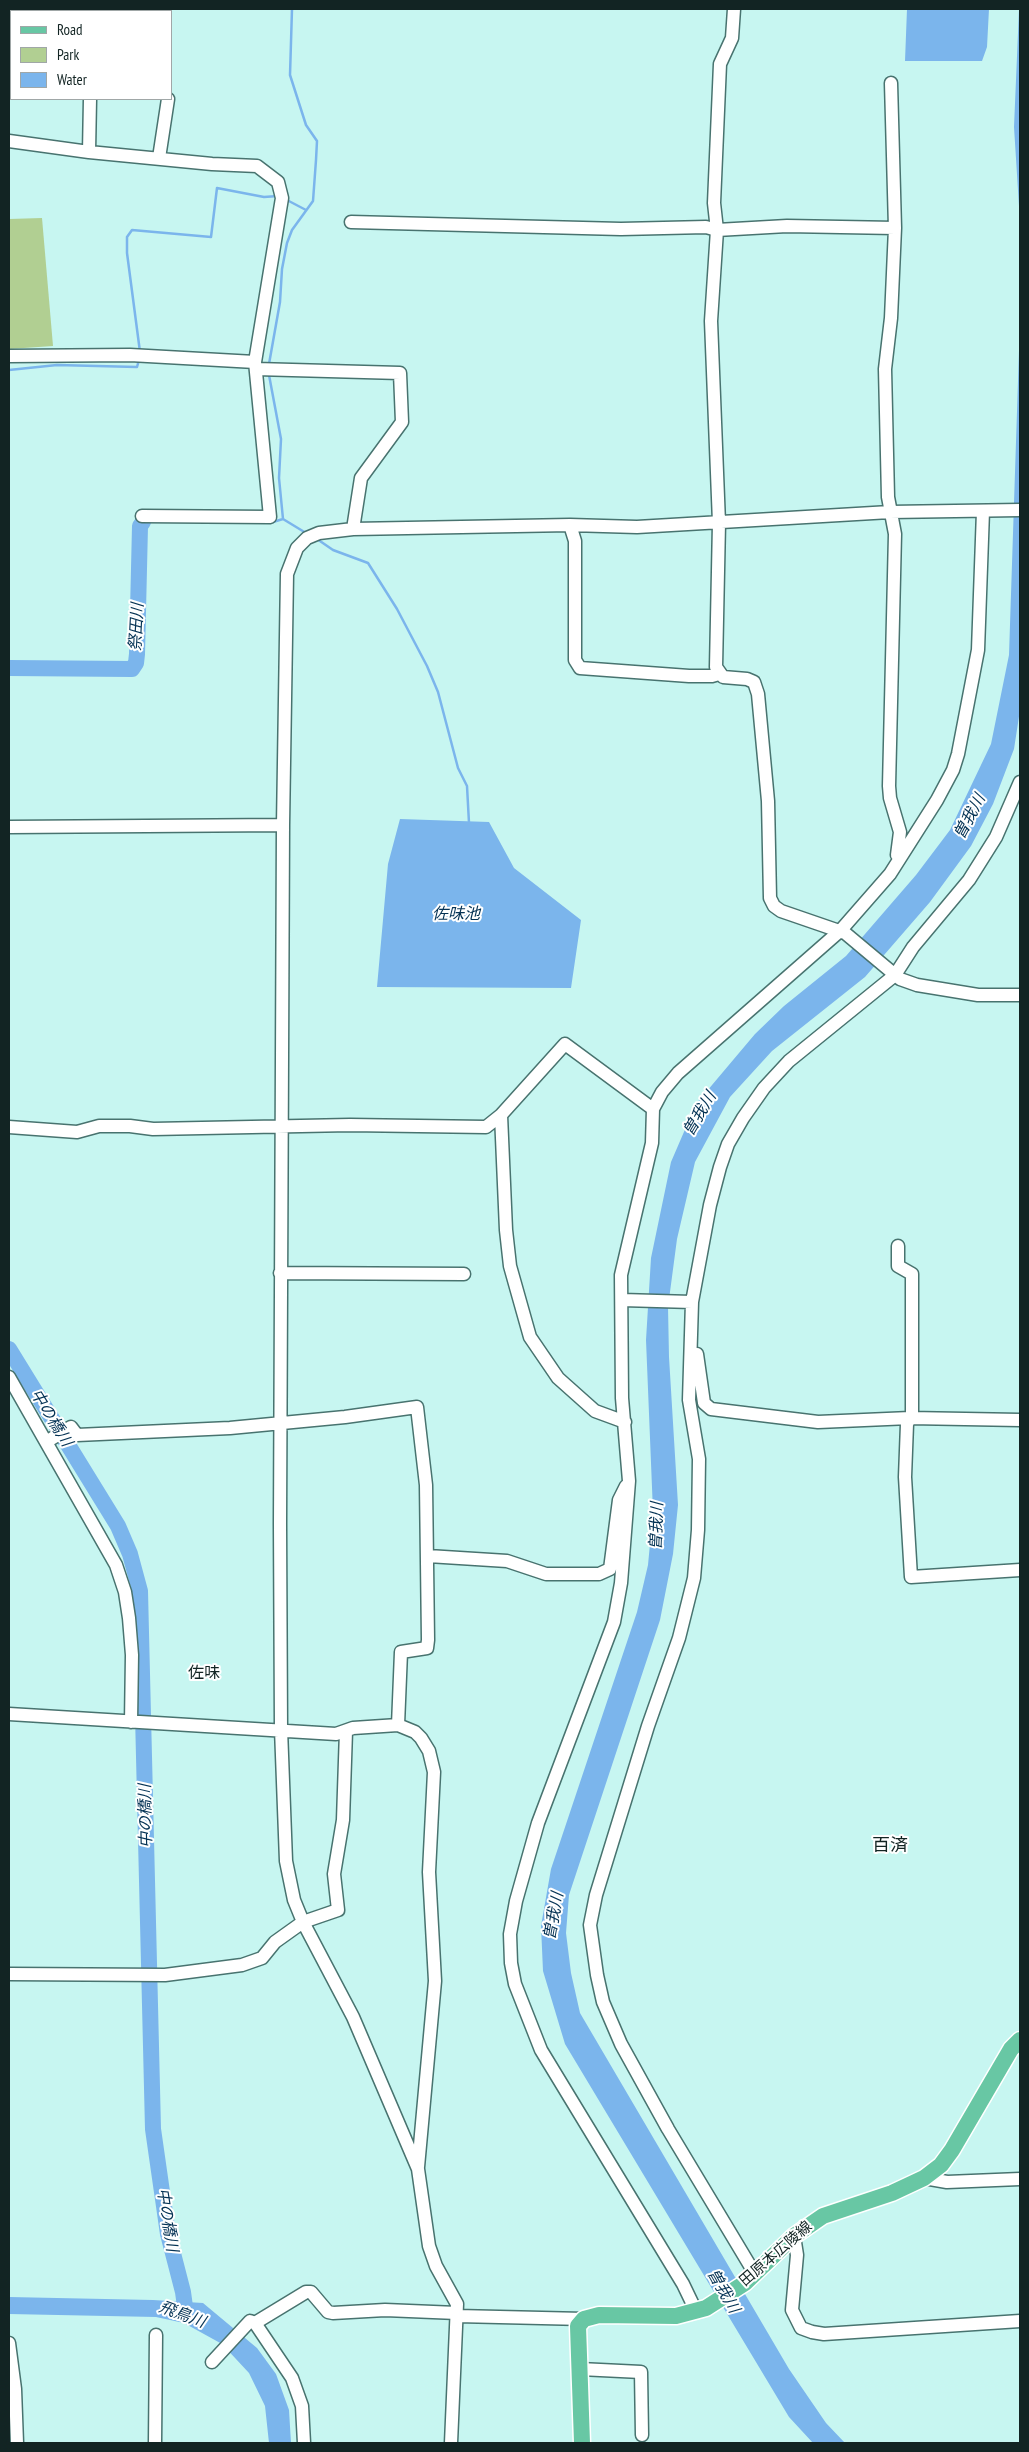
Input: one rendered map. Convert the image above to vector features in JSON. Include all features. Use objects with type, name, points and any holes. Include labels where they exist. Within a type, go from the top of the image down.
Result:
[{"type":"main road","name":"田原本広陵線","points":[[584,2319],[599,2315],[676,2316],[701,2309],[750,2278],[794,2236],[823,2216],[892,2193],[924,2178],[941,2165],[952,2150],[1011,2049],[1020,2040]]},
{"type":"main road","points":[[582,2443],[578,2326],[584,2319]]},
{"type":"street","points":[[734,9],[732,38],[720,64],[714,204],[717,230],[711,322],[719,523],[716,667],[719,674],[723,677],[747,679],[754,682],[758,694],[768,801],[770,898],[774,906],[781,911],[843,931],[900,980],[917,985],[978,995],[1020,995]]},
{"type":"street","points":[[890,874],[901,839],[890,798],[889,786],[895,534],[890,512],[885,370],[891,318],[895,228],[891,83]]},
{"type":"street","points":[[89,152],[90,100]]},
{"type":"street","points":[[160,158],[168,100]]},
{"type":"street","points":[[9,141],[89,152],[212,164],[256,166],[278,182],[282,198],[255,366],[270,517],[142,516]]},
{"type":"street","points":[[351,222],[621,229],[706,227],[717,230],[787,226],[895,228]]},
{"type":"street","points":[[9,356],[130,355],[255,366],[400,373],[402,422],[361,478],[353,529]]},
{"type":"street","points":[[701,2309],[683,2284],[541,2050],[515,1984],[511,1963],[510,1934],[516,1901],[530,1851],[614,1622],[621,1583],[629,1481],[622,1398],[625,1300],[621,1275],[652,1143],[653,1109],[662,1092],[678,1072],[843,931],[890,874],[938,800],[953,770],[958,754],[978,650],[988,510]]},
{"type":"street","points":[[418,2169],[391,2102],[352,2017],[303,1922],[294,1900],[286,1861],[281,1729],[280,1422],[283,825],[288,574],[297,548],[307,538],[319,533],[353,529],[570,525],[637,527],[890,512],[1020,510]]},
{"type":"street","points":[[570,525],[575,541],[576,660],[580,668],[689,676],[712,676],[719,674]]},
{"type":"street","points":[[1020,782],[996,837],[969,880],[891,972],[789,1061],[764,1088],[742,1118],[728,1144],[720,1167],[688,1301],[704,1403],[711,1409],[818,1422],[910,1418],[1020,1420]]},
{"type":"street","points":[[9,827],[283,825]]},
{"type":"street","points":[[9,1127],[77,1132],[99,1126],[130,1126],[153,1129],[486,1127],[500,1115],[566,1044],[653,1109]]},
{"type":"street","points":[[500,1115],[506,1230],[510,1266],[530,1337],[558,1378],[588,1405],[595,1411],[625,1422]]},
{"type":"street","points":[[898,1246],[898,1266],[912,1274],[912,1414],[907,1424],[905,1477],[911,1577],[1020,1570]]},
{"type":"street","points":[[280,1273],[464,1274]]},
{"type":"street","points":[[625,1300],[688,1301]]},
{"type":"street","points":[[692,1324],[689,1400],[699,1459],[698,1530],[694,1578],[679,1638],[648,1726],[596,1895],[590,1925],[596,1975],[603,2002],[621,2044],[750,2278]]},
{"type":"street","points":[[9,1376],[116,1565],[122,1583],[129,1618],[132,1655],[131,1722]]},
{"type":"street","points":[[47,1441],[71,1427],[77,1435],[230,1428],[345,1417],[418,1406],[426,1485],[428,1556],[427,1648],[401,1652],[398,1725]]},
{"type":"street","points":[[428,1556],[507,1561],[546,1574],[598,1574],[610,1569],[619,1500],[629,1481]]},
{"type":"street","points":[[9,1714],[159,1724],[281,1729],[328,1734],[353,1728],[398,1725],[415,1732],[422,1738],[429,1751],[434,1772],[429,1872],[435,1981],[418,2169],[429,2246],[436,2266],[457,2304],[451,2443]]},
{"type":"street","points":[[9,1974],[166,1975],[242,1965],[262,1958],[275,1942],[303,1922],[338,1910],[334,1874],[343,1820],[346,1731]]},
{"type":"street","points":[[924,2178],[947,2182],[1020,2179]]},
{"type":"street","points":[[794,2236],[798,2255],[792,2310],[801,2328],[806,2330],[824,2334],[1020,2321]]},
{"type":"street","points":[[214,2360],[251,2323],[306,2292],[311,2292],[328,2312],[385,2310],[584,2319]]},
{"type":"street","points":[[251,2323],[292,2378],[302,2406],[304,2443]]},
{"type":"street","points":[[155,2443],[156,2335]]},
{"type":"street","points":[[9,2343],[15,2389],[17,2443]]},
{"type":"street","points":[[580,2369],[641,2372],[642,2435]]},
{"type":"green space","points":[[42,218],[53,346],[9,349],[9,219]]},
{"type":"water","points":[[907,9],[989,9],[987,47],[982,61],[905,61]]},
{"type":"water","points":[[1020,9],[1020,222],[1014,127]]},
{"type":"water","name":"曽我川","points":[[1020,320],[1020,710],[1014,749],[993,804],[971,846],[930,902],[865,977],[772,1051],[730,1097],[695,1162],[677,1239],[668,1307],[669,1357],[678,1505],[673,1554],[660,1620],[569,1895],[566,1933],[571,1973],[580,2013],[789,2369],[826,2423],[845,2443],[813,2443],[789,2417],[565,2044],[543,1971],[541,1926],[551,1869],[637,1612],[648,1565],[653,1512],[646,1340],[651,1258],[671,1162],[696,1104],[755,1034],[784,1006],[846,956],[916,875],[950,830],[991,744],[1009,655]]},
{"type":"water","name":"佐味池","points":[[400,819],[489,822],[514,868],[581,920],[571,988],[377,987],[388,864]]},
{"type":"water","name":"飛鳥川","points":[[9,2297],[203,2303],[257,2348],[276,2374],[289,2410],[291,2443],[269,2443],[265,2406],[249,2373],[222,2344],[184,2323],[156,2317],[9,2314]]},
{"type":"waterway","points":[[269,364],[280,302],[282,269],[287,243],[292,230],[313,201],[316,160],[317,141],[306,125],[290,75],[292,9]]},
{"type":"waterway","points":[[140,352],[127,253],[127,237],[132,230],[211,237],[217,188],[264,197],[278,196]]},
{"type":"waterway","points":[[285,199],[306,210]]},
{"type":"waterway","points":[[9,370],[57,365],[137,367],[139,360]]},
{"type":"waterway","points":[[269,375],[281,439],[279,478],[283,519]]},
{"type":"waterway","points":[[273,522],[283,519],[306,533]]},
{"type":"waterway","name":"祭田川","points":[[9,668],[132,669],[136,663],[137,654],[140,526],[143,522]]},
{"type":"waterway","points":[[317,539],[333,550],[368,563],[397,609],[427,666],[438,692],[458,768],[467,786],[469,823]]},
{"type":"waterway","name":"中の橋川","points":[[9,1349],[118,1526],[130,1554],[140,1591],[153,2129],[168,2234],[183,2292],[186,2314]]},
{"type":"district","name":"佐味","points":[[204,1673]]},
{"type":"district","name":"百済","points":[[890,1846]]}]
